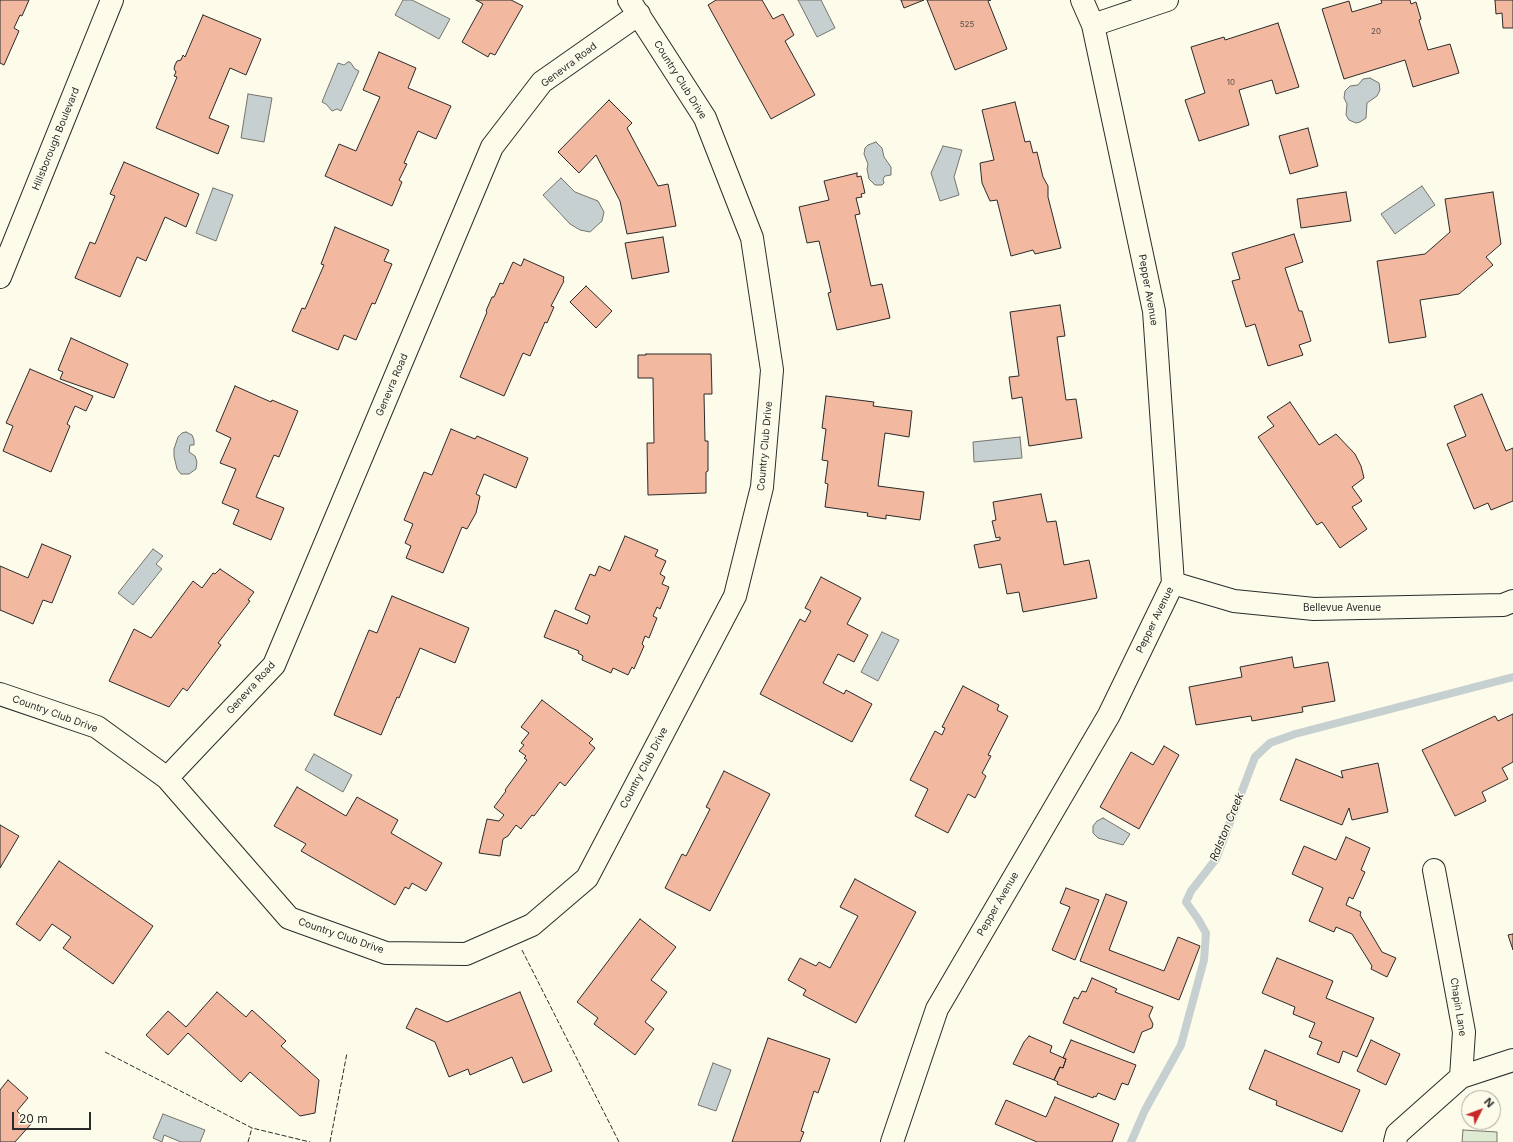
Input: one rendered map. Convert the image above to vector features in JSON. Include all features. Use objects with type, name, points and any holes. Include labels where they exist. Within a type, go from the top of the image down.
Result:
[{"type":"street","name":"Hillsborough Boulevard","points":[[0,277],[112,0]]},
{"type":"street","name":"Pepper Avenue","points":[[892,1142],[937,1009],[1109,715],[1173,583],[1154,311],[1093,25],[1082,0]]},
{"type":"street","points":[[1093,25],[1167,0]]},
{"type":"street","name":"Country Club Drive","points":[[0,694],[97,727],[167,778],[289,918],[386,952],[466,954],[532,925],[586,878],[735,596],[762,487],[772,370],[752,238],[704,118],[634,7]]},
{"type":"street","name":"Genevra Road","points":[[167,778],[274,665],[492,147],[542,82],[634,7]]},
{"type":"street","name":"Bellevue Avenue","points":[[1173,583],[1234,601],[1314,609],[1503,605],[1513,601]]},
{"type":"street","name":"Chapin Lane","points":[[1434,870],[1464,1032],[1462,1077]]},
{"type":"street","points":[[1396,1142],[1397,1134],[1462,1077],[1513,1060]]},
{"type":"green space","points":[[1463,1130],[1497,1132],[1497,1142],[1462,1142]]},
{"type":"shaded area","points":[[403,0],[412,0],[450,19],[439,39],[395,15]]},
{"type":"shaded area","points":[[798,0],[821,0],[835,28],[817,37]]},
{"type":"shaded area","points":[[350,62],[355,69],[359,71],[341,111],[337,109],[332,111],[322,102],[338,63],[344,65]]},
{"type":"shaded area","points":[[1370,78],[1379,83],[1380,90],[1377,96],[1367,103],[1366,118],[1356,123],[1349,120],[1346,115],[1347,104],[1344,98],[1345,91],[1350,86],[1358,85],[1363,79]]},
{"type":"shaded area","points":[[248,94],[272,98],[264,142],[241,138]]},
{"type":"shaded area","points":[[876,142],[882,148],[884,157],[891,167],[891,175],[885,176],[883,179],[884,183],[882,185],[875,185],[869,179],[867,169],[868,164],[864,154],[865,148],[868,145]]},
{"type":"shaded area","points":[[943,146],[962,150],[954,177],[959,195],[940,201],[931,173]]},
{"type":"shaded area","points":[[561,178],[575,192],[598,201],[604,212],[602,221],[590,232],[580,230],[570,224],[543,195]]},
{"type":"shaded area","points":[[1422,186],[1435,205],[1395,234],[1381,214]]},
{"type":"shaded area","points":[[213,188],[233,195],[216,241],[196,233]]},
{"type":"shaded area","points":[[186,432],[192,435],[194,440],[194,445],[190,445],[189,452],[195,456],[197,462],[196,469],[189,474],[181,474],[177,469],[174,449],[178,437],[182,433]]},
{"type":"shaded area","points":[[1020,437],[1022,458],[974,462],[973,442]]},
{"type":"shaded area","points":[[153,549],[163,556],[156,564],[162,569],[133,605],[118,593]]},
{"type":"shaded area","points":[[882,632],[899,640],[878,681],[861,672]]},
{"type":"shaded area","points":[[314,754],[352,775],[343,792],[305,770]]},
{"type":"shaded area","points":[[1103,818],[1130,834],[1123,845],[1098,838],[1093,833],[1093,826],[1097,821]]},
{"type":"shaded area","points":[[713,1063],[731,1070],[716,1111],[698,1105]]},
{"type":"shaded area","points":[[163,1114],[205,1130],[200,1142],[181,1142],[164,1135],[162,1142],[153,1138]]},
{"type":"building","points":[[0,0],[29,0],[22,16],[20,15],[14,28],[19,31],[4,65],[0,63]]},
{"type":"building","points":[[476,0],[511,0],[523,6],[495,55],[490,53],[488,57],[462,42],[483,4]]},
{"type":"building","points":[[716,0],[762,0],[773,19],[783,14],[794,35],[785,41],[815,95],[771,119],[708,5]]},
{"type":"building","points":[[901,0],[924,0],[904,8]]},
{"type":"building","points":[[927,0],[991,0],[988,1],[1007,49],[955,70]]},
{"type":"building","points":[[1381,0],[1410,0],[1411,4],[1416,2],[1421,19],[1419,20],[1428,50],[1450,44],[1459,73],[1413,87],[1405,60],[1344,79],[1322,9],[1349,1],[1352,12],[1382,3]]},
{"type":"building","points":[[1495,0],[1513,0],[1513,28],[1503,28],[1502,13],[1496,14]]},
{"type":"building","points":[[203,15],[261,39],[246,75],[230,68],[209,118],[229,126],[218,154],[156,128],[177,77],[174,76],[176,72],[174,69],[175,65],[177,61],[181,60],[183,55],[185,57]]},
{"type":"building","points":[[1278,23],[1299,87],[1276,94],[1272,80],[1239,90],[1249,125],[1199,141],[1185,100],[1205,93],[1191,47],[1224,37],[1225,40]]},
{"type":"building","points":[[379,52],[416,68],[408,88],[451,106],[436,139],[418,131],[404,163],[407,164],[399,180],[402,182],[392,206],[325,176],[339,144],[356,151],[380,97],[363,90]]},
{"type":"building","points":[[609,100],[632,123],[627,128],[658,186],[668,184],[676,226],[627,234],[620,201],[596,155],[579,173],[558,152]]},
{"type":"building","points":[[1015,102],[1025,142],[1030,141],[1033,153],[1037,152],[1043,177],[1048,186],[1048,197],[1061,248],[1035,254],[1033,250],[1011,256],[997,200],[990,201],[982,183],[980,163],[994,160],[982,110]]},
{"type":"building","points":[[1308,128],[1318,166],[1290,174],[1279,136]]},
{"type":"building","points":[[124,162],[199,194],[186,227],[165,217],[146,261],[137,257],[120,297],[75,278],[90,242],[95,244],[115,196],[110,194]]},
{"type":"building","points":[[857,173],[857,177],[861,176],[865,193],[861,194],[862,197],[856,198],[860,214],[855,215],[871,286],[882,284],[890,318],[837,330],[828,293],[831,292],[819,241],[807,243],[799,207],[829,200],[824,181]]},
{"type":"building","points":[[1346,192],[1351,221],[1301,228],[1297,199]]},
{"type":"building","points":[[1493,192],[1501,244],[1486,257],[1493,265],[1459,294],[1420,300],[1426,337],[1389,343],[1377,261],[1425,254],[1450,232],[1445,199]]},
{"type":"building","points":[[335,227],[389,250],[384,261],[392,264],[375,304],[372,303],[356,340],[344,335],[338,350],[292,331],[302,308],[305,309],[324,265],[321,264]]},
{"type":"building","points":[[1294,234],[1303,262],[1285,268],[1299,311],[1302,311],[1311,341],[1299,345],[1303,355],[1268,366],[1255,324],[1246,327],[1232,281],[1240,279],[1232,253]]},
{"type":"building","points":[[663,237],[669,272],[632,279],[625,243]]},
{"type":"building","points":[[524,259],[564,277],[564,281],[551,306],[554,307],[547,323],[545,322],[530,356],[523,353],[504,396],[460,377],[492,297],[494,297],[500,283],[503,284],[513,262],[521,266]]},
{"type":"building","points":[[586,286],[612,311],[596,328],[570,302]]},
{"type":"building","points":[[1060,305],[1065,336],[1057,337],[1066,400],[1076,399],[1082,438],[1029,446],[1022,397],[1012,399],[1009,377],[1019,376],[1010,312]]},
{"type":"building","points":[[71,338],[128,364],[114,398],[60,379],[63,372],[58,370]]},
{"type":"building","points":[[711,354],[712,394],[704,394],[705,441],[708,441],[706,493],[648,495],[647,443],[654,443],[653,378],[638,378],[638,355]]},
{"type":"building","points":[[30,369],[93,396],[86,411],[75,406],[67,424],[70,426],[51,472],[3,451],[13,426],[6,423]]},
{"type":"building","points":[[235,386],[271,402],[272,400],[298,411],[279,457],[274,455],[256,497],[284,508],[271,540],[233,524],[239,510],[222,503],[236,469],[220,463],[231,438],[216,431]]},
{"type":"building","points":[[1482,394],[1506,451],[1513,448],[1513,501],[1491,510],[1488,503],[1474,509],[1447,444],[1466,436],[1454,406]]},
{"type":"building","points":[[826,396],[874,402],[873,406],[912,411],[909,437],[885,433],[878,486],[924,492],[920,520],[886,515],[886,519],[867,516],[868,513],[825,507],[828,484],[825,483],[828,461],[822,460],[826,429],[822,428]]},
{"type":"building","points":[[1290,402],[1319,445],[1336,434],[1355,454],[1361,466],[1364,478],[1352,487],[1362,501],[1352,507],[1367,529],[1340,548],[1322,522],[1317,525],[1258,437],[1274,426],[1267,417]]},
{"type":"building","points":[[451,429],[475,439],[477,436],[528,458],[516,488],[484,474],[476,494],[480,496],[476,513],[467,529],[462,527],[443,573],[406,558],[411,546],[405,543],[413,524],[404,520],[424,472],[432,475]]},
{"type":"building","points":[[1041,494],[1047,522],[1056,521],[1064,565],[1089,560],[1097,598],[1023,612],[1019,592],[1007,594],[1001,564],[979,568],[974,545],[1000,540],[1000,537],[996,538],[992,521],[996,520],[993,502]]},
{"type":"building","points":[[625,536],[658,550],[655,556],[666,561],[660,574],[665,577],[662,584],[669,587],[660,609],[657,607],[653,616],[657,618],[649,638],[645,636],[642,644],[644,646],[634,669],[632,667],[628,675],[613,668],[611,673],[582,660],[583,656],[578,653],[579,651],[544,637],[555,610],[587,624],[590,616],[575,609],[590,574],[595,576],[599,566],[610,571]]},
{"type":"building","points":[[42,544],[71,556],[52,603],[43,600],[33,624],[0,610],[0,566],[28,578]]},
{"type":"building","points":[[220,569],[254,592],[248,600],[250,601],[218,643],[221,645],[187,691],[183,688],[169,707],[109,681],[134,629],[151,638],[193,581],[202,588],[213,573],[215,574]]},
{"type":"building","points":[[821,577],[861,598],[847,624],[868,635],[854,662],[838,654],[823,683],[844,694],[846,690],[872,704],[852,742],[760,694],[800,619],[805,622],[811,611],[805,608]]},
{"type":"building","points":[[392,596],[469,628],[455,663],[420,648],[399,698],[397,697],[381,735],[334,715],[369,630],[377,633]]},
{"type":"building","points":[[1292,657],[1294,668],[1328,662],[1335,701],[1302,707],[1303,712],[1252,721],[1251,716],[1196,725],[1189,687],[1242,677],[1240,667]]},
{"type":"building","points":[[963,686],[999,705],[997,710],[1008,716],[988,755],[991,756],[982,773],[986,776],[975,798],[968,794],[948,833],[915,816],[928,789],[910,780],[935,731],[942,735],[945,728],[942,727]]},
{"type":"building","points":[[542,700],[593,739],[589,743],[595,748],[565,786],[560,782],[534,816],[532,815],[521,829],[516,825],[508,836],[503,839],[500,856],[479,853],[487,819],[499,821],[504,815],[494,807],[527,760],[524,758],[526,756],[519,751],[524,745],[521,743],[529,733],[521,727]]},
{"type":"building","points":[[1513,714],[1513,762],[1502,768],[1508,779],[1482,792],[1486,801],[1455,816],[1422,750],[1495,716],[1498,721]]},
{"type":"building","points":[[1164,746],[1179,755],[1139,829],[1100,807],[1131,752],[1153,765]]},
{"type":"building","points":[[1296,759],[1343,778],[1341,771],[1378,763],[1388,812],[1352,820],[1349,808],[1342,825],[1280,800]]},
{"type":"building","points":[[724,771],[770,794],[710,911],[665,888],[682,854],[686,856],[710,809],[706,807]]},
{"type":"building","points":[[297,787],[346,816],[357,797],[398,820],[391,833],[442,863],[426,891],[412,883],[409,889],[405,887],[395,905],[301,851],[306,844],[274,826]]},
{"type":"building","points":[[0,825],[19,836],[0,868]]},
{"type":"building","points":[[1346,837],[1370,848],[1361,870],[1365,872],[1353,899],[1349,897],[1346,905],[1361,912],[1360,915],[1382,952],[1396,958],[1387,977],[1371,969],[1372,966],[1352,934],[1336,927],[1334,932],[1309,921],[1323,888],[1292,874],[1304,846],[1336,860]]},
{"type":"building","points":[[59,861],[153,926],[113,984],[63,948],[71,937],[52,924],[40,941],[16,924]]},
{"type":"building","points":[[855,879],[916,912],[856,1023],[803,995],[806,990],[788,980],[800,958],[816,966],[819,962],[830,968],[858,916],[840,907]]},
{"type":"building","points":[[1066,888],[1099,900],[1075,960],[1052,950],[1070,907],[1060,903]]},
{"type":"building","points":[[1106,894],[1127,902],[1109,950],[1164,971],[1178,937],[1200,946],[1179,1000],[1080,961]]},
{"type":"building","points":[[640,919],[676,947],[651,980],[667,992],[645,1022],[654,1029],[635,1055],[594,1024],[598,1018],[577,1002]]},
{"type":"building","points":[[1513,934],[1513,950],[1508,935]]},
{"type":"building","points":[[1277,958],[1333,981],[1326,998],[1374,1018],[1357,1057],[1343,1051],[1339,1063],[1317,1054],[1322,1042],[1309,1037],[1315,1023],[1293,1014],[1295,1007],[1262,993]]},
{"type":"building","points":[[1092,978],[1117,989],[1115,992],[1153,1007],[1149,1016],[1153,1024],[1152,1028],[1142,1032],[1134,1053],[1063,1023],[1074,997],[1078,999],[1082,991],[1086,992]]},
{"type":"building","points":[[217,992],[246,1017],[252,1010],[286,1041],[281,1046],[319,1080],[315,1113],[300,1116],[250,1072],[241,1082],[188,1033],[168,1055],[146,1035],[168,1011],[186,1027]]},
{"type":"building","points":[[520,992],[552,1071],[523,1083],[512,1057],[470,1075],[468,1069],[449,1077],[435,1042],[406,1028],[416,1008],[447,1022]]},
{"type":"building","points":[[1029,1036],[1052,1046],[1050,1052],[1066,1059],[1063,1068],[1060,1067],[1054,1080],[1013,1064],[1024,1042]]},
{"type":"building","points":[[768,1038],[830,1059],[818,1093],[814,1091],[801,1131],[804,1132],[800,1142],[732,1142]]},
{"type":"building","points":[[1071,1040],[1136,1065],[1128,1085],[1122,1083],[1115,1100],[1098,1093],[1096,1097],[1094,1096],[1093,1098],[1057,1084],[1058,1082],[1054,1080],[1060,1067],[1063,1068],[1066,1059],[1063,1058]]},
{"type":"building","points":[[1371,1040],[1400,1054],[1386,1085],[1357,1071]]},
{"type":"building","points":[[1265,1050],[1360,1090],[1342,1132],[1276,1105],[1277,1101],[1249,1089]]},
{"type":"building","points":[[8,1080],[28,1098],[17,1111],[31,1124],[15,1142],[0,1142],[0,1090]]},
{"type":"building","points":[[1055,1097],[1119,1124],[1112,1142],[1037,1142],[995,1124],[1006,1100],[1046,1117]]},
{"type":"waterway","name":"Ralston Creek","points":[[1131,1142],[1145,1110],[1181,1045],[1204,960],[1206,933],[1186,902],[1191,891],[1216,859],[1255,757],[1270,743],[1295,734],[1513,677]]},
{"type":"fence","points":[[522,950],[619,1142]]},
{"type":"fence","points":[[105,1052],[252,1128],[310,1142]]},
{"type":"fence","points":[[330,1142],[347,1053]]},
{"type":"fence","points":[[248,1142],[252,1128]]}]
